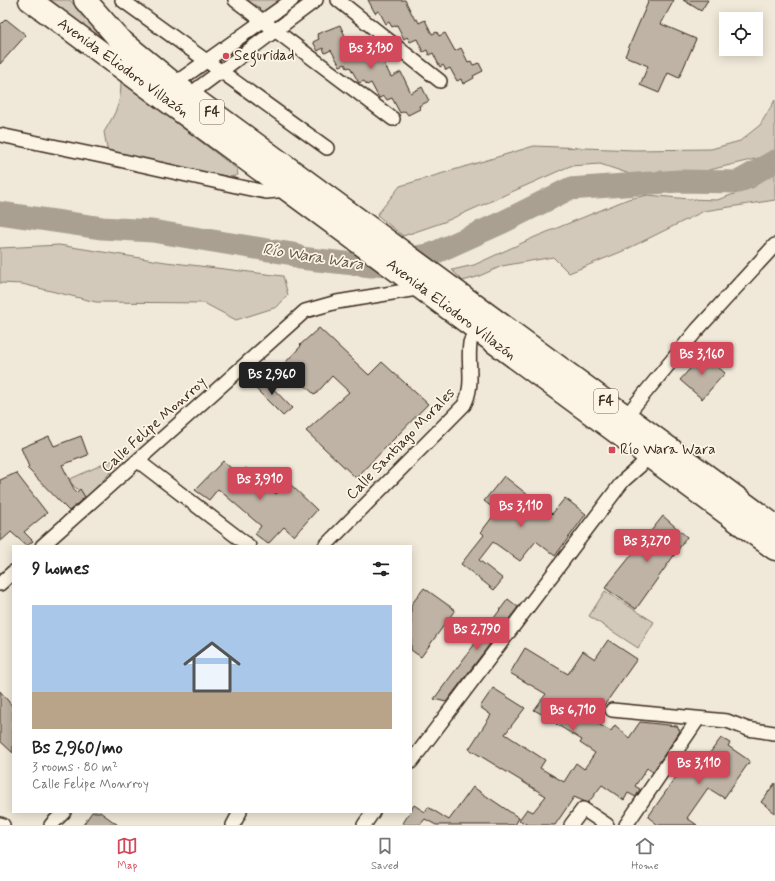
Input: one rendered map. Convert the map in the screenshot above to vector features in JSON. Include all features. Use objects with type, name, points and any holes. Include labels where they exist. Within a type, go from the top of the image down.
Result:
[{"type":"highway","name":"Avenida Eliodoro Villazón","points":[[30,0],[284,187],[372,240]]},
{"type":"highway","name":"Avenida Eliodoro Villazón","points":[[84,0],[119,39],[425,283],[476,329],[775,549]]},
{"type":"highway","name":"Avenida Eliodoro Villazón","points":[[425,283],[626,416],[775,526]]},
{"type":"street","points":[[122,0],[327,148]]},
{"type":"street","points":[[235,0],[393,120]]},
{"type":"street","points":[[182,89],[206,61],[292,0]]},
{"type":"street","points":[[182,89],[221,72],[316,0]]},
{"type":"street","points":[[338,0],[440,81]]},
{"type":"street","points":[[0,135],[243,188],[266,192],[277,191],[284,187]]},
{"type":"street","points":[[626,416],[697,330],[775,244]]},
{"type":"street","name":"Calle Felipe Monrroy","points":[[43,545],[305,311],[337,302],[425,283]]},
{"type":"street","name":"Calle Santiago Morales","points":[[326,545],[464,405],[469,396],[471,384],[470,343],[476,329]]},
{"type":"street","points":[[412,761],[623,481],[640,466],[648,456]]},
{"type":"street","points":[[138,461],[248,545]]},
{"type":"street","points":[[0,584],[12,573]]},
{"type":"street","points":[[612,710],[727,721],[748,729],[774,733]]},
{"type":"street","points":[[626,825],[698,719]]},
{"type":"street","points":[[571,825],[583,809],[607,825]]},
{"type":"street","points":[[51,825],[63,813]]},
{"type":"street","points":[[233,825],[239,813]]},
{"type":"street","points":[[364,825],[372,813]]},
{"type":"shaded area","points":[[43,0],[70,0],[84,17],[140,69]]},
{"type":"shaded area","points":[[242,0],[288,0],[265,14]]},
{"type":"shaded area","points":[[121,81],[237,169],[238,175],[231,177],[108,154],[104,132],[112,119],[119,102]]},
{"type":"shaded area","points":[[775,100],[775,151],[759,158],[697,173],[666,177],[633,175],[600,164],[570,166],[444,222],[403,236],[377,215],[400,186],[534,146],[635,150],[711,149],[740,141],[760,125]]},
{"type":"shaded area","points":[[775,170],[775,200],[704,211],[623,251],[569,273],[553,257],[502,266],[477,277],[463,281],[452,270],[474,265],[535,237],[628,199],[648,195],[717,200],[754,187]]},
{"type":"shaded area","points":[[59,245],[166,262],[283,276],[288,295],[277,307],[236,320],[204,303],[96,302],[22,284],[0,283],[0,248]]},
{"type":"shaded area","points":[[130,452],[86,498],[68,480]]},
{"type":"shaded area","points":[[605,591],[654,622],[638,648],[589,616]]},
{"type":"building","points":[[368,0],[405,0],[415,20],[417,19],[419,23],[425,20],[432,34],[437,32],[439,36],[445,33],[455,51],[461,48],[468,62],[471,61],[473,65],[479,63],[483,71],[473,76],[474,78],[463,84],[461,79],[457,81],[450,68],[446,70],[443,65],[440,67],[433,53],[429,55],[427,50],[423,52],[417,39],[410,42],[407,37],[404,39],[397,25],[392,27],[389,22],[386,24],[379,11],[375,13]]},
{"type":"building","points":[[649,0],[674,0],[661,24],[696,39],[679,78],[668,73],[659,93],[640,85],[648,66],[625,56]]},
{"type":"building","points":[[683,0],[708,0],[701,11]]},
{"type":"building","points":[[6,19],[26,35],[0,64],[0,25]]},
{"type":"building","points":[[340,25],[346,38],[353,44],[362,40],[372,62],[381,57],[391,77],[401,72],[411,93],[422,87],[429,101],[419,106],[420,109],[408,115],[405,111],[400,113],[392,98],[387,100],[384,96],[379,98],[371,83],[367,85],[364,81],[359,83],[350,67],[347,68],[345,64],[340,66],[331,50],[325,53],[323,48],[318,51],[313,42],[319,39],[317,34]]},
{"type":"building","points":[[319,328],[369,375],[382,362],[428,404],[356,478],[306,431],[349,392],[332,376],[315,395],[283,365],[301,346],[300,345]]},
{"type":"building","points":[[703,354],[725,373],[702,399],[680,380]]},
{"type":"building","points":[[261,376],[292,408],[283,416],[251,384]]},
{"type":"building","points":[[49,436],[54,446],[81,436],[88,455],[62,465],[76,493],[80,489],[85,497],[69,511],[27,468],[29,467],[21,448]]},
{"type":"building","points":[[223,461],[239,475],[246,468],[276,494],[288,482],[317,510],[294,536],[284,527],[268,544],[255,534],[261,526],[218,489],[209,500],[195,490]]},
{"type":"building","points":[[16,473],[47,513],[24,532],[33,541],[28,545],[26,545],[11,532],[0,542],[0,480]]},
{"type":"building","points":[[504,476],[552,514],[565,498],[586,514],[555,556],[536,541],[520,561],[493,542],[479,560],[503,579],[494,590],[461,564],[484,535],[481,532],[497,511],[484,501]]},
{"type":"building","points":[[663,516],[687,537],[636,609],[605,588]]},
{"type":"building","points":[[424,588],[455,610],[421,657],[412,651],[412,604]]},
{"type":"building","points":[[508,599],[518,607],[446,702],[434,699]]},
{"type":"building","points":[[608,640],[637,659],[593,721],[611,731],[615,725],[629,738],[640,722],[677,726],[680,731],[653,772],[647,768],[635,786],[640,789],[636,797],[628,793],[624,800],[602,785],[588,803],[574,797],[555,825],[528,825],[519,820],[527,809],[533,812],[546,796],[469,749],[491,715],[480,707],[493,688],[525,708],[505,734],[545,760],[540,768],[564,782],[576,763],[584,769],[595,753],[580,743],[582,740],[556,724],[557,722],[534,710],[546,694],[510,673],[525,648],[568,674],[583,651],[595,659]]},
{"type":"building","points":[[0,691],[12,706],[12,752],[0,741]]},
{"type":"building","points":[[721,738],[730,743],[728,746],[750,761],[724,798],[708,788],[687,818],[697,825],[658,825],[648,817],[683,767],[694,774]]},
{"type":"building","points":[[775,783],[775,813],[761,802]]},
{"type":"building","points":[[473,787],[519,818],[515,825],[436,825],[425,819],[420,825],[402,825],[409,813],[412,813],[414,805],[425,812],[428,807],[449,820]]},
{"type":"building","points":[[91,813],[101,813],[118,825],[83,825]]},
{"type":"waterway","name":"Río Wara Wara","points":[[0,213],[102,228],[152,231],[293,254],[300,258],[372,266],[432,254],[503,222],[569,189],[679,181],[738,182],[775,161]]},
{"type":"place","name":"Seguridad","points":[[226,56]]},
{"type":"place","name":"Río Wara Wara","points":[[612,450]]}]
